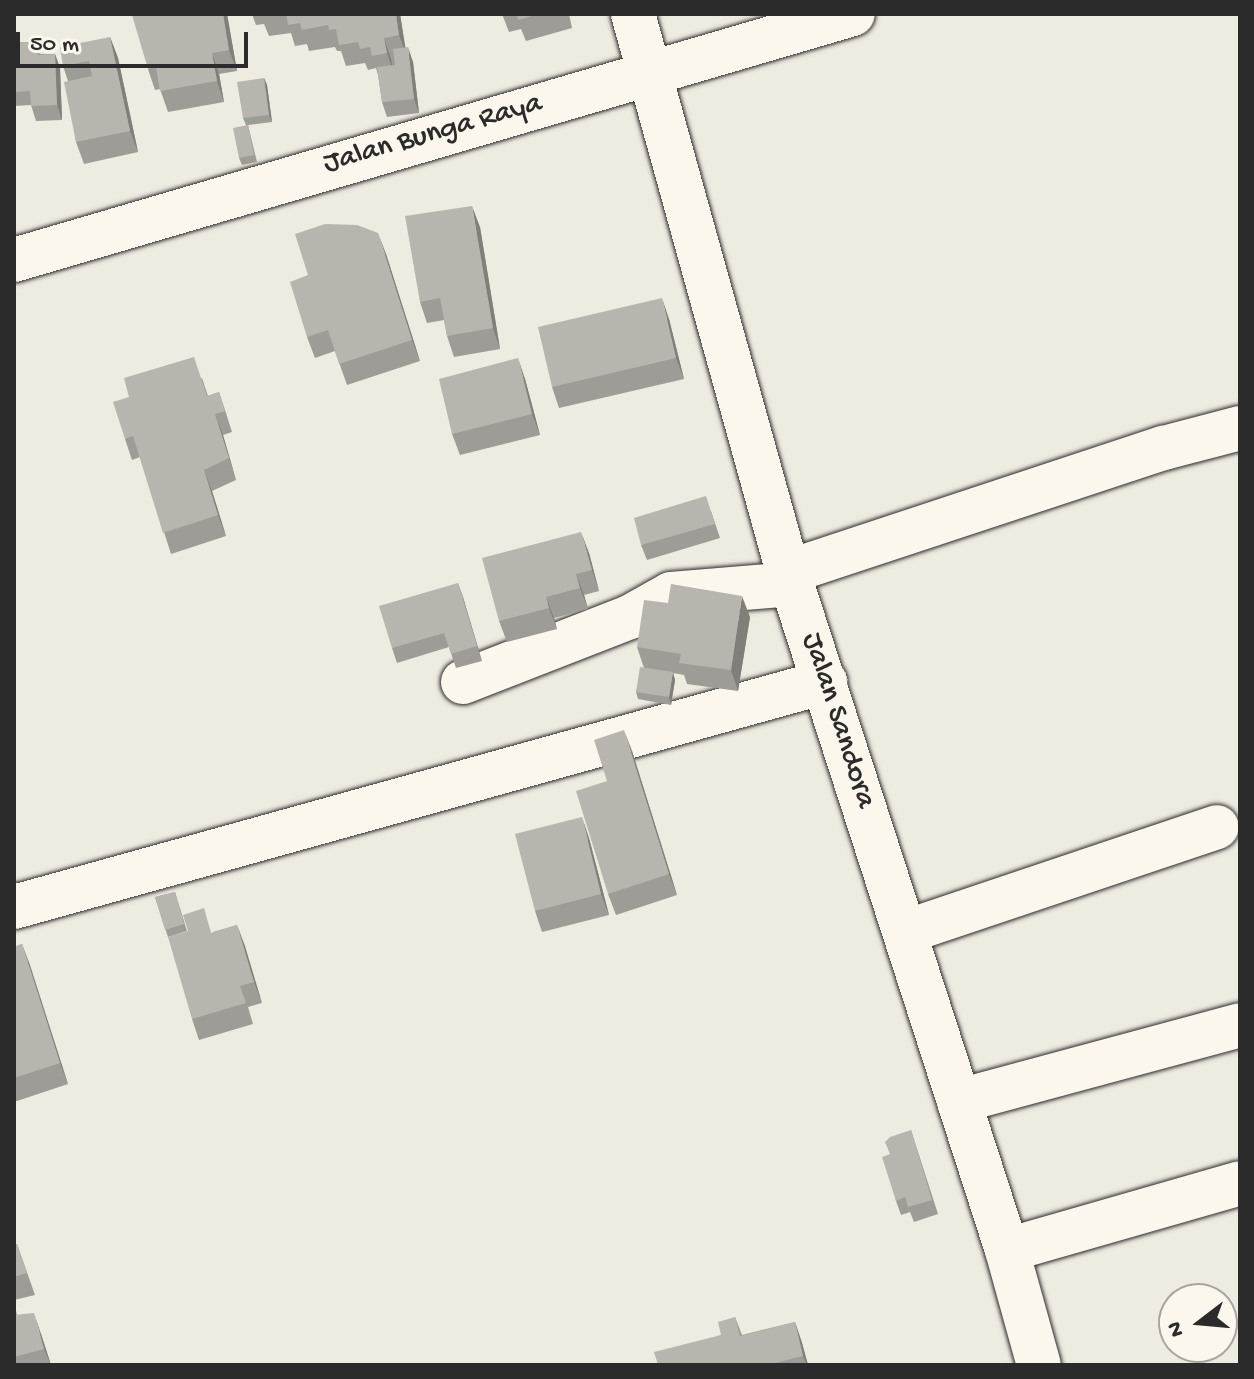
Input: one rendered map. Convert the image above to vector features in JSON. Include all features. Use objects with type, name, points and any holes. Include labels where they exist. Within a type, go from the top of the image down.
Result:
[{"type":"street","name":"Jalan Sandora","points":[[633,14],[791,578],[1007,1250],[1039,1365]]},
{"type":"street","name":"Jalan Bunga Raya","points":[[14,260],[853,14]]},
{"type":"street","points":[[463,682],[630,617],[671,594],[791,578],[1164,448],[1240,428]]},
{"type":"street","points":[[14,907],[825,682]]},
{"type":"street","points":[[905,932],[1217,827]]},
{"type":"street","points":[[959,1101],[1240,1025]]},
{"type":"street","points":[[1007,1250],[1240,1183]]},
{"type":"building","points":[[223,14],[229,50],[212,53],[217,81],[160,91],[156,67],[148,69],[132,15]]},
{"type":"building","points":[[286,14],[396,14],[399,35],[384,38],[387,53],[372,56],[370,47],[360,49],[358,42],[339,45],[336,29],[329,30],[328,25],[302,30],[300,23],[288,25]]},
{"type":"building","points":[[517,14],[539,14],[518,20]]},
{"type":"building","points":[[110,37],[130,131],[76,142],[64,82],[92,76],[89,61],[63,66],[60,47]]},
{"type":"building","points":[[14,42],[37,42],[38,55],[55,54],[57,105],[31,106],[30,91],[14,92]]},
{"type":"building","points":[[408,47],[414,99],[382,102],[377,67],[395,65],[393,49]]},
{"type":"building","points":[[264,78],[269,115],[243,118],[237,82]]},
{"type":"building","points":[[248,125],[254,155],[239,158],[233,128]]},
{"type":"building","points":[[472,206],[493,328],[447,336],[440,298],[420,302],[405,216]]},
{"type":"building","points":[[325,224],[357,225],[378,233],[412,340],[339,364],[328,330],[307,337],[290,282],[308,275],[295,234]]},
{"type":"building","points":[[662,298],[676,358],[552,387],[538,327]]},
{"type":"building","points":[[194,357],[207,396],[219,392],[225,411],[215,414],[229,458],[204,470],[218,515],[163,533],[133,436],[125,439],[113,402],[129,397],[124,378]]},
{"type":"building","points":[[518,358],[532,414],[452,434],[439,379]]},
{"type":"building","points":[[706,496],[715,524],[641,545],[634,518]]},
{"type":"building","points":[[581,532],[592,570],[576,574],[580,588],[546,597],[549,608],[499,621],[482,558]]},
{"type":"building","points":[[458,583],[477,646],[451,654],[444,633],[392,648],[379,606]]},
{"type":"building","points":[[671,584],[742,596],[731,670],[679,663],[681,654],[637,647],[644,600],[668,603]]},
{"type":"building","points":[[640,667],[673,672],[669,697],[636,692]]},
{"type":"building","points":[[624,730],[669,874],[608,894],[576,791],[607,781],[594,740]]},
{"type":"building","points":[[582,817],[601,894],[535,911],[515,834]]},
{"type":"building","points":[[175,892],[184,924],[165,930],[155,897]]},
{"type":"building","points":[[204,908],[211,933],[237,925],[254,982],[240,986],[246,1003],[192,1019],[168,937],[188,931],[183,915]]},
{"type":"building","points":[[22,944],[60,1063],[14,1078],[14,947]]},
{"type":"building","points":[[911,1130],[932,1200],[908,1207],[905,1197],[896,1201],[882,1157],[890,1154],[885,1142],[890,1137]]},
{"type":"building","points":[[17,1244],[27,1273],[14,1277],[14,1245]]},
{"type":"building","points":[[34,1313],[44,1349],[14,1357],[14,1315]]},
{"type":"building","points":[[735,1317],[740,1336],[795,1322],[803,1356],[767,1365],[658,1365],[654,1352],[721,1335],[718,1322]]}]
